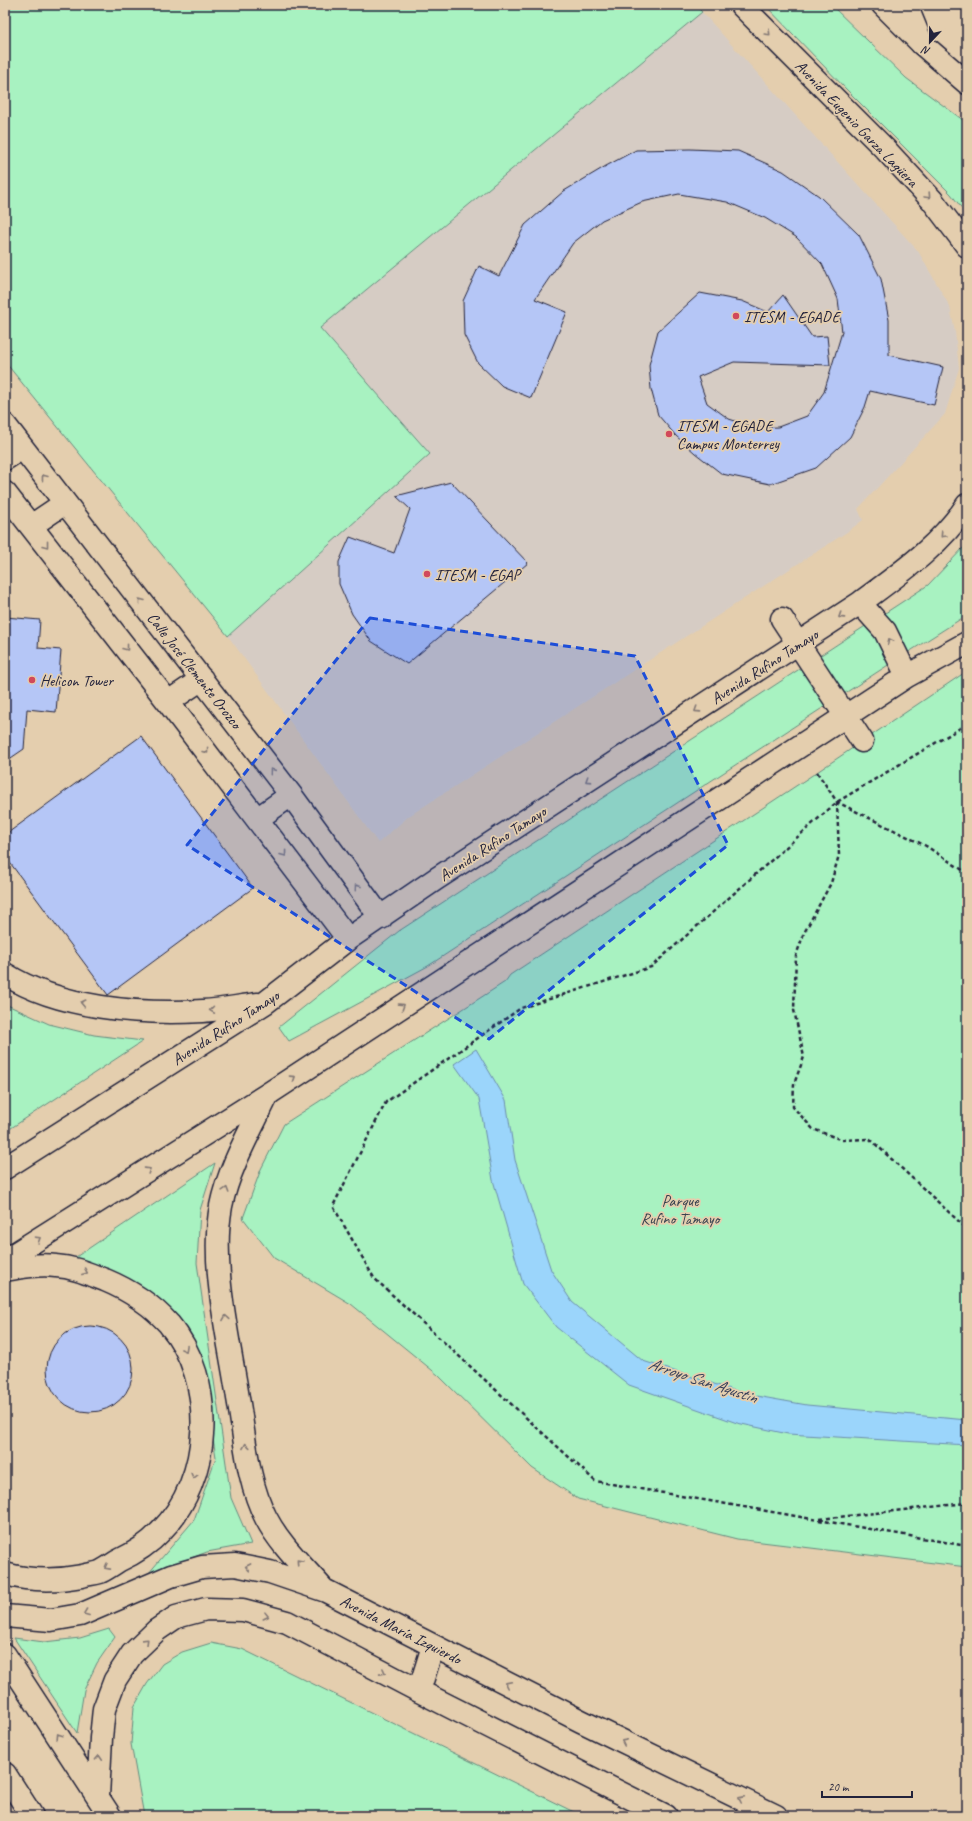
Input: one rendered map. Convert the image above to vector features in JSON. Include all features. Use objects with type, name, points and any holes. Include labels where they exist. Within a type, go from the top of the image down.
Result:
[{"type":"main road","name":"Avenida Eugenio Garza Lagüera","points":[[741,5],[932,200],[967,246]]},
{"type":"main road","points":[[883,5],[922,44],[967,83]]},
{"type":"main road","points":[[906,5],[922,44]]},
{"type":"main road","name":"Calle José Clemente Orozco","points":[[5,425],[13,453],[65,503],[291,795],[381,918]]},
{"type":"main road","points":[[5,493],[168,702],[348,939]]},
{"type":"main road","points":[[31,526],[65,503]]},
{"type":"main road","name":"Avenida Rufino Tamayo","points":[[5,1168],[265,1003],[348,939],[860,603],[908,568],[939,540],[957,520],[967,505]]},
{"type":"main road","points":[[860,603],[885,631],[907,676]]},
{"type":"main road","points":[[782,619],[862,741]]},
{"type":"main road","points":[[5,1260],[268,1094],[907,676],[967,643]]},
{"type":"main road","points":[[168,702],[202,679]]},
{"type":"main road","points":[[257,819],[291,795]]},
{"type":"main road","points":[[5,974],[51,996],[95,1006],[161,1012],[204,1011],[265,1003]]},
{"type":"main road","points":[[268,1094],[233,1167],[222,1205],[217,1244],[220,1283],[247,1452],[255,1489],[266,1518],[285,1546],[326,1591]]},
{"type":"main road","points":[[5,1270],[30,1266],[55,1265],[78,1269],[124,1288],[151,1307],[169,1325],[187,1352],[198,1385],[202,1421],[199,1456],[191,1486],[175,1514],[160,1533],[131,1555],[99,1572],[62,1580],[24,1579],[5,1574]]},
{"type":"main road","name":"Avenida María Izquierdo","points":[[5,1616],[51,1620],[80,1615],[171,1576],[202,1567],[235,1565],[270,1572],[326,1591],[433,1646],[776,1816]]},
{"type":"main road","points":[[98,1796],[99,1760],[104,1709],[115,1680],[132,1654],[157,1630],[176,1617],[206,1609],[243,1610],[287,1622],[419,1691],[666,1816]]},
{"type":"main road","points":[[419,1691],[433,1646]]},
{"type":"main road","points":[[5,1655],[110,1816]]},
{"type":"main road","points":[[5,1774],[32,1816]]},
{"type":"path","points":[[967,724],[838,802],[651,967],[521,1008],[386,1102],[334,1206],[374,1278],[595,1481],[967,1546]]},
{"type":"path","points":[[817,772],[838,802],[926,846],[967,874]]},
{"type":"path","points":[[838,802],[840,855],[830,883],[804,933],[796,956],[794,1010],[804,1057],[794,1084],[793,1107],[813,1129],[842,1140],[870,1139],[967,1229]]},
{"type":"path","points":[[818,1520],[967,1503]]},
{"type":"highlighted area","points":[[370,618],[635,656],[728,845],[489,1039],[187,845]]},
{"type":"shaded area","name":"ITESM - EGADE Campus Monterrey","points":[[702,12],[918,251],[950,307],[955,332],[959,368],[945,414],[858,509],[863,520],[847,532],[409,816],[378,843],[228,636],[430,454],[320,328]]},
{"type":"green space","points":[[5,5],[695,5],[702,12],[320,328],[430,454],[228,636],[5,362]]},
{"type":"green space","points":[[765,5],[831,5],[906,78],[967,123],[967,215],[951,194]]},
{"type":"green space","points":[[967,544],[967,615],[428,966],[289,1041],[279,1027],[399,931],[928,585]]},
{"type":"green space","name":"Parque Rufino Tamayo","points":[[967,671],[967,1567],[737,1539],[578,1499],[532,1468],[438,1375],[351,1304],[274,1258],[243,1218],[261,1169],[284,1124],[505,982],[510,975]]},
{"type":"green space","points":[[5,1004],[49,1024],[94,1035],[143,1041],[5,1132]]},
{"type":"green space","points":[[215,1163],[200,1210],[197,1263],[231,1498],[251,1544],[207,1552],[148,1574],[194,1520],[216,1457],[202,1372],[184,1338],[67,1263]]},
{"type":"green space","points":[[109,1629],[115,1637],[97,1663],[84,1690],[77,1733],[14,1638],[44,1642],[80,1638]]},
{"type":"green space","points":[[211,1643],[242,1649],[582,1816],[144,1816],[131,1744],[134,1707],[147,1684],[162,1664],[182,1652]]},
{"type":"water","points":[[476,1049],[506,1100],[515,1160],[551,1270],[572,1302],[643,1361],[745,1394],[807,1405],[967,1420],[967,1445],[788,1434],[737,1423],[629,1385],[556,1327],[523,1284],[493,1180],[479,1099],[454,1064]]},
{"type":"building","name":"ITESM - EGADE","points":[[690,149],[738,151],[783,171],[819,196],[859,235],[881,279],[889,320],[889,355],[943,367],[934,405],[870,391],[865,407],[850,437],[816,468],[770,484],[722,474],[695,453],[676,436],[658,415],[651,389],[649,365],[658,331],[700,293],[742,301],[768,312],[783,295],[812,337],[827,336],[830,365],[734,362],[698,377],[707,403],[729,419],[757,428],[778,427],[807,416],[824,392],[842,332],[838,299],[822,264],[796,237],[765,218],[727,202],[679,194],[642,202],[602,220],[573,243],[535,299],[567,312],[531,398],[502,386],[478,363],[464,335],[463,301],[479,266],[499,276],[525,225],[564,191],[606,166],[636,150]]},
{"type":"building","name":"ITESM - EGAP","points":[[451,482],[528,563],[407,664],[371,641],[352,614],[339,584],[339,562],[350,537],[394,553],[410,509],[396,496]]},
{"type":"building","name":"Helicon Tower","points":[[5,617],[40,620],[38,648],[61,650],[56,712],[27,709],[24,749],[5,762]]},
{"type":"building","points":[[141,736],[253,888],[108,995],[5,856],[5,835]]},
{"type":"building","points":[[90,1326],[106,1329],[114,1333],[126,1345],[130,1353],[133,1369],[130,1385],[126,1393],[114,1405],[106,1409],[90,1412],[74,1409],[66,1405],[54,1393],[50,1385],[47,1369],[50,1353],[54,1345],[66,1333],[74,1329]]},
{"type":"place","name":"ITESM - EGADE","points":[[736,316]]},
{"type":"place","name":"ITESM - EGADE Campus Monterrey","points":[[669,434]]},
{"type":"place","name":"ITESM - EGAP","points":[[427,574]]},
{"type":"place","name":"Helicon Tower","points":[[32,680]]},
{"type":"water label","name":"Arroyo San Agustin","points":[[703,1380]]}]
